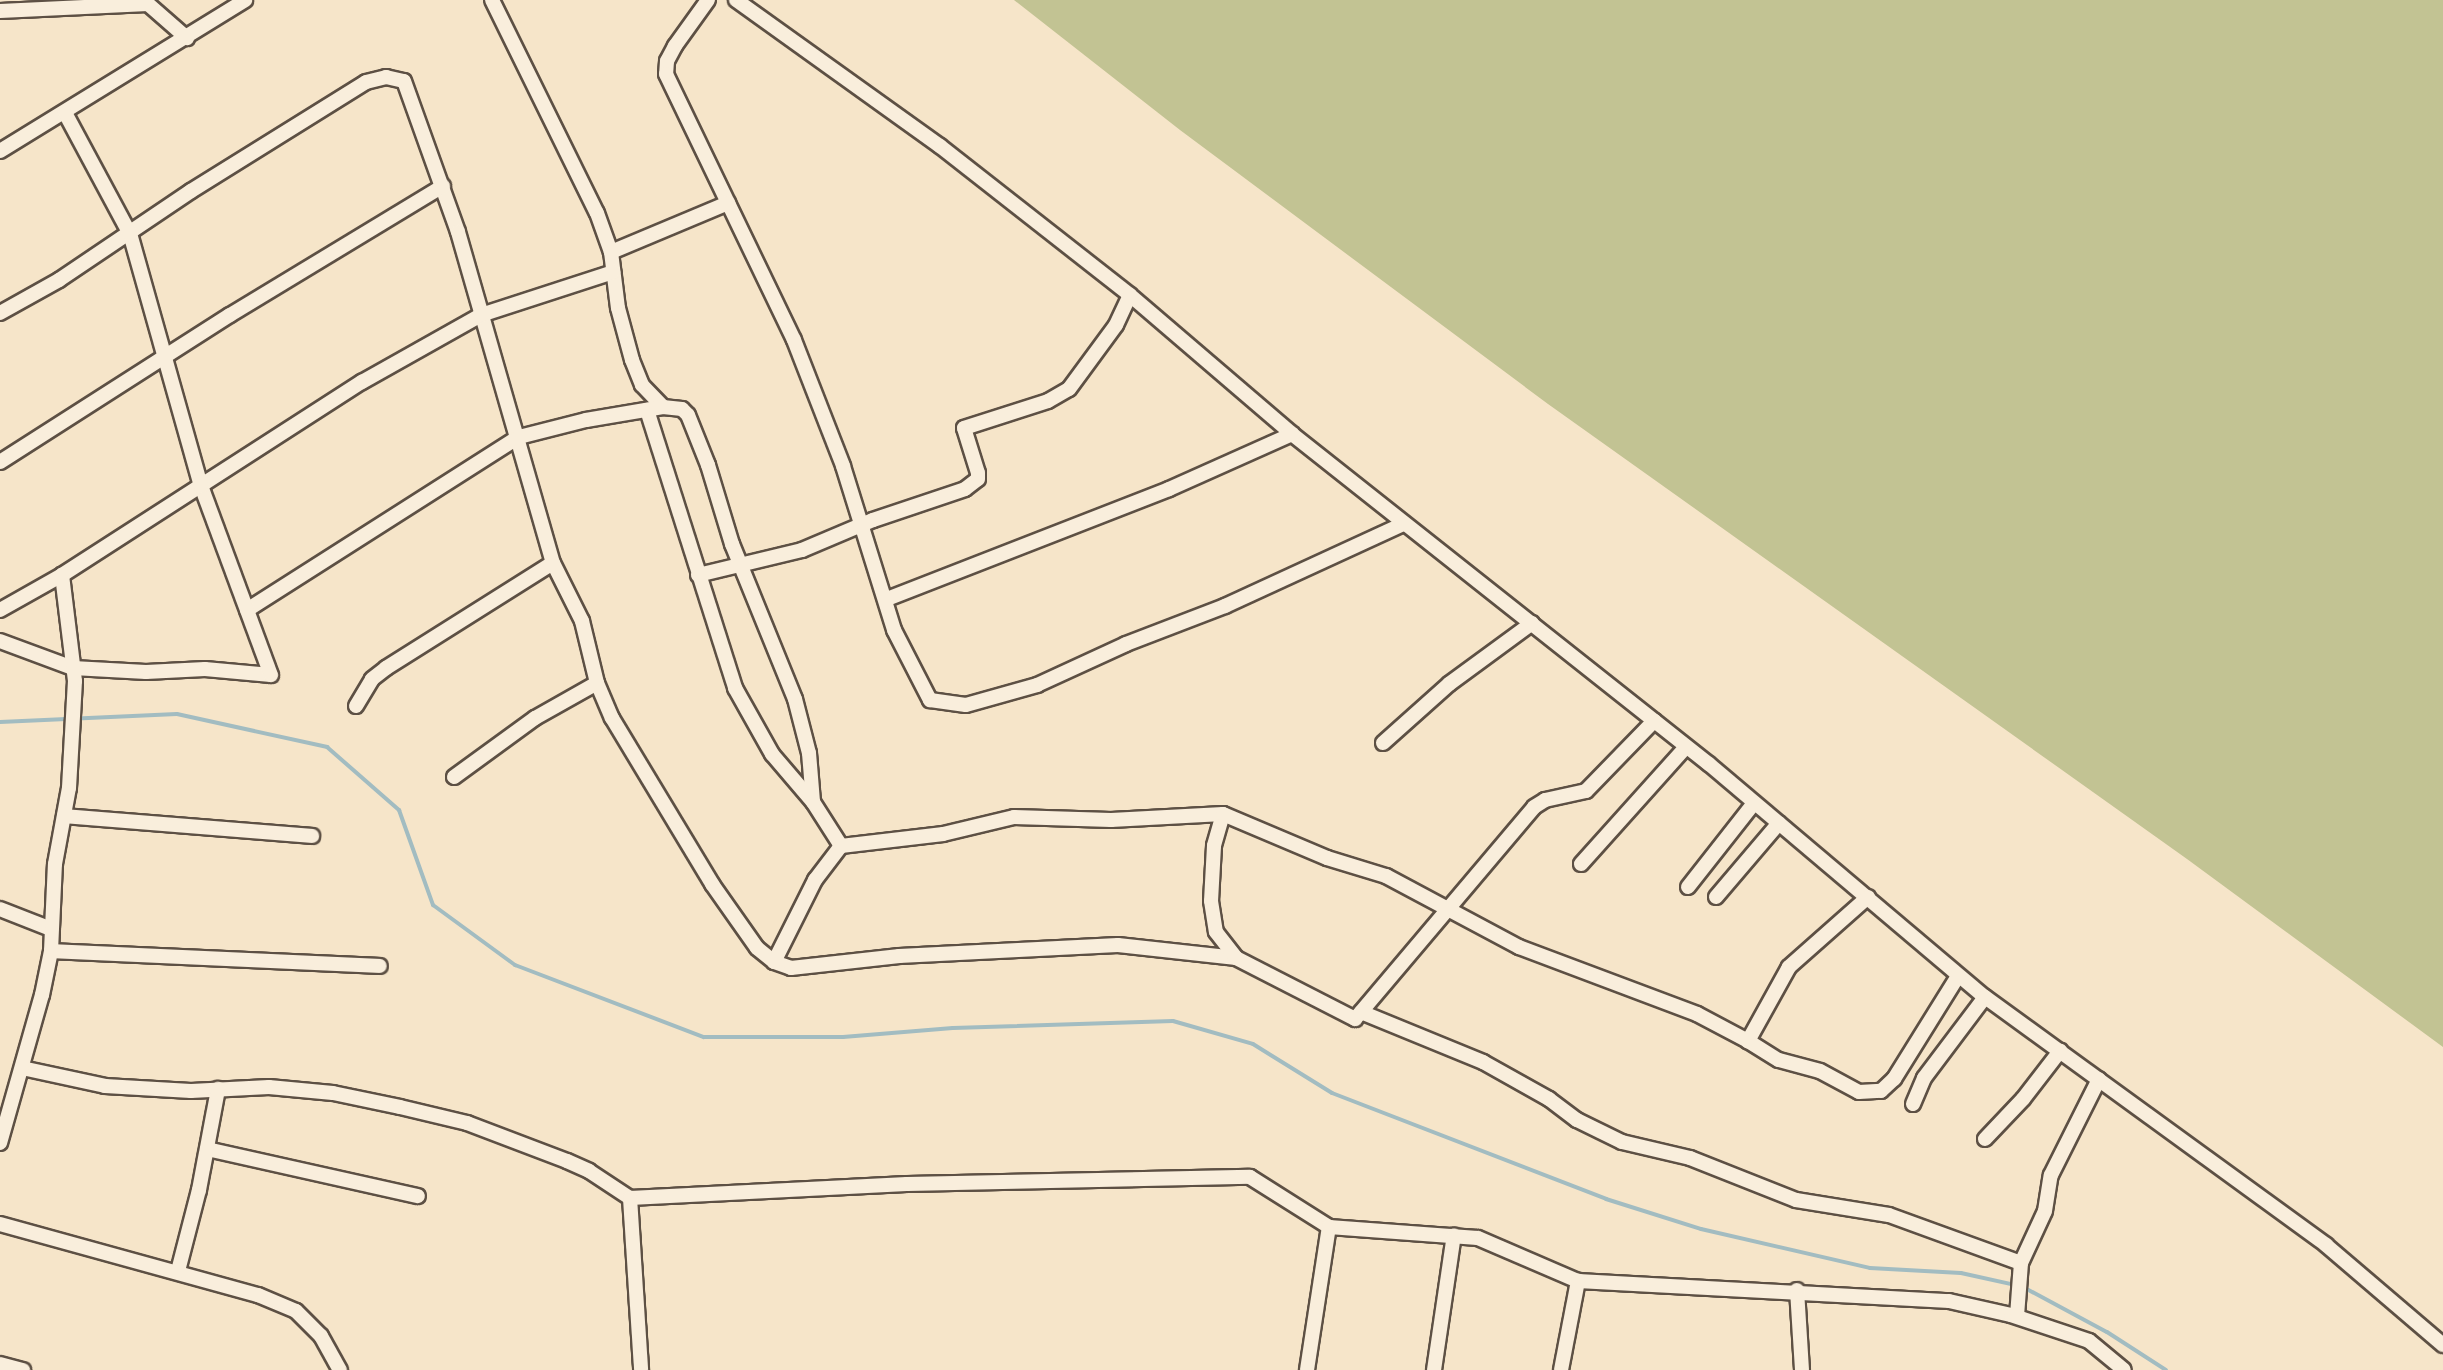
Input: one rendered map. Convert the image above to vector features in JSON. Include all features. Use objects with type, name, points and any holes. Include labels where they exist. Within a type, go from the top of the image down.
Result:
[{"type":"street","points":[[0,151],[245,0]]},
{"type":"street","points":[[492,0],[579,175],[611,252],[623,334],[632,360],[642,385],[663,407]]},
{"type":"street","points":[[708,0],[675,46],[667,61],[666,74],[766,276],[814,388],[887,599],[894,630],[921,688],[930,700],[939,704],[966,705],[1037,685],[1126,644],[1225,606],[1403,524]]},
{"type":"street","points":[[736,0],[940,146],[1130,295],[1292,434],[1779,823],[1958,976],[2326,1245],[2443,1345]]},
{"type":"street","points":[[0,11],[21,4],[148,2],[187,38]]},
{"type":"street","points":[[0,313],[130,234],[366,82],[396,76],[409,91],[443,186],[519,437],[553,563],[582,621],[597,683],[619,731],[712,884],[757,948],[774,962],[791,968],[833,966],[899,956],[1118,945],[1236,958],[1355,1019],[1534,807],[1545,800],[1586,791],[1654,721]]},
{"type":"street","points":[[0,641],[73,668],[146,672],[205,669],[271,675],[201,486],[130,234],[65,113]]},
{"type":"street","points":[[0,462],[443,186]]},
{"type":"street","points":[[611,252],[728,203]]},
{"type":"street","points":[[0,610],[62,575],[122,533],[362,382],[481,315],[613,272]]},
{"type":"street","points":[[698,575],[742,567],[802,550],[974,483],[978,473],[964,428],[1048,401],[1069,389],[1084,373],[1116,325],[1130,295]]},
{"type":"street","points":[[247,610],[519,437],[586,420],[675,406],[688,415],[742,567],[795,699],[809,753],[813,802]]},
{"type":"street","points":[[647,410],[735,688],[772,754],[813,802],[841,846]]},
{"type":"street","points":[[887,599],[1169,489],[1292,434]]},
{"type":"street","points":[[356,706],[372,679],[386,668],[553,563]]},
{"type":"street","points":[[0,1143],[51,951],[55,864],[71,767],[73,668],[62,575]]},
{"type":"street","points":[[1383,743],[1449,684],[1532,623]]},
{"type":"street","points":[[454,777],[535,718],[597,683]]},
{"type":"street","points":[[1581,864],[1686,747]]},
{"type":"street","points":[[1688,887],[1754,803]]},
{"type":"street","points":[[774,962],[815,880],[841,846],[943,834],[1014,817],[1111,820],[1223,814],[1327,858],[1386,876],[1519,947],[1697,1014],[1779,1060],[1820,1071],[1859,1092],[1881,1091],[1894,1079],[1958,976]]},
{"type":"street","points":[[1223,814],[1214,846],[1211,901],[1216,932],[1236,958]]},
{"type":"street","points":[[64,816],[312,836]]},
{"type":"street","points":[[1716,897],[1779,823]]},
{"type":"street","points":[[1748,1041],[1789,967],[1868,897]]},
{"type":"street","points":[[0,909],[51,929]]},
{"type":"street","points":[[51,951],[380,966]]},
{"type":"street","points":[[1913,1104],[1924,1078],[1985,997]]},
{"type":"street","points":[[1361,1012],[1483,1062],[1549,1099],[1577,1120],[1622,1142],[1690,1158],[1796,1200],[1889,1215],[2021,1263]]},
{"type":"street","points":[[1985,1139],[2023,1099],[2060,1051]]},
{"type":"street","points":[[22,1068],[105,1086],[162,1091],[269,1087],[333,1093],[467,1123],[589,1171],[630,1198],[907,1184],[1250,1177],[1329,1227],[1478,1238],[1515,1251],[1578,1281],[1797,1290],[1949,1301],[2017,1316],[2089,1341],[2124,1370]]},
{"type":"street","points":[[2017,1316],[2021,1263],[2045,1211],[2051,1175],[2099,1079]]},
{"type":"street","points":[[0,1083],[16,1088]]},
{"type":"street","points":[[178,1271],[218,1089]]},
{"type":"street","points":[[207,1149],[418,1196]]},
{"type":"street","points":[[630,1198],[641,1370]]},
{"type":"street","points":[[0,1224],[178,1271],[258,1295],[296,1311],[321,1336],[340,1370]]},
{"type":"street","points":[[1307,1370],[1329,1227]]},
{"type":"street","points":[[1434,1370],[1454,1235]]},
{"type":"street","points":[[1561,1370],[1578,1281]]},
{"type":"street","points":[[1797,1290],[1802,1370]]},
{"type":"green space","points":[[1014,0],[2443,0],[2443,1047],[2187,859],[1548,404],[1180,130]]},
{"type":"waterway","points":[[0,722],[177,714],[327,747],[399,810],[433,905],[515,965],[704,1037],[843,1037],[953,1028],[1173,1021],[1253,1044],[1332,1093],[1606,1199],[1701,1229],[1870,1268],[1961,1273],[2015,1285]]},
{"type":"waterway","points":[[2023,1287],[2107,1332],[2166,1370]]}]
